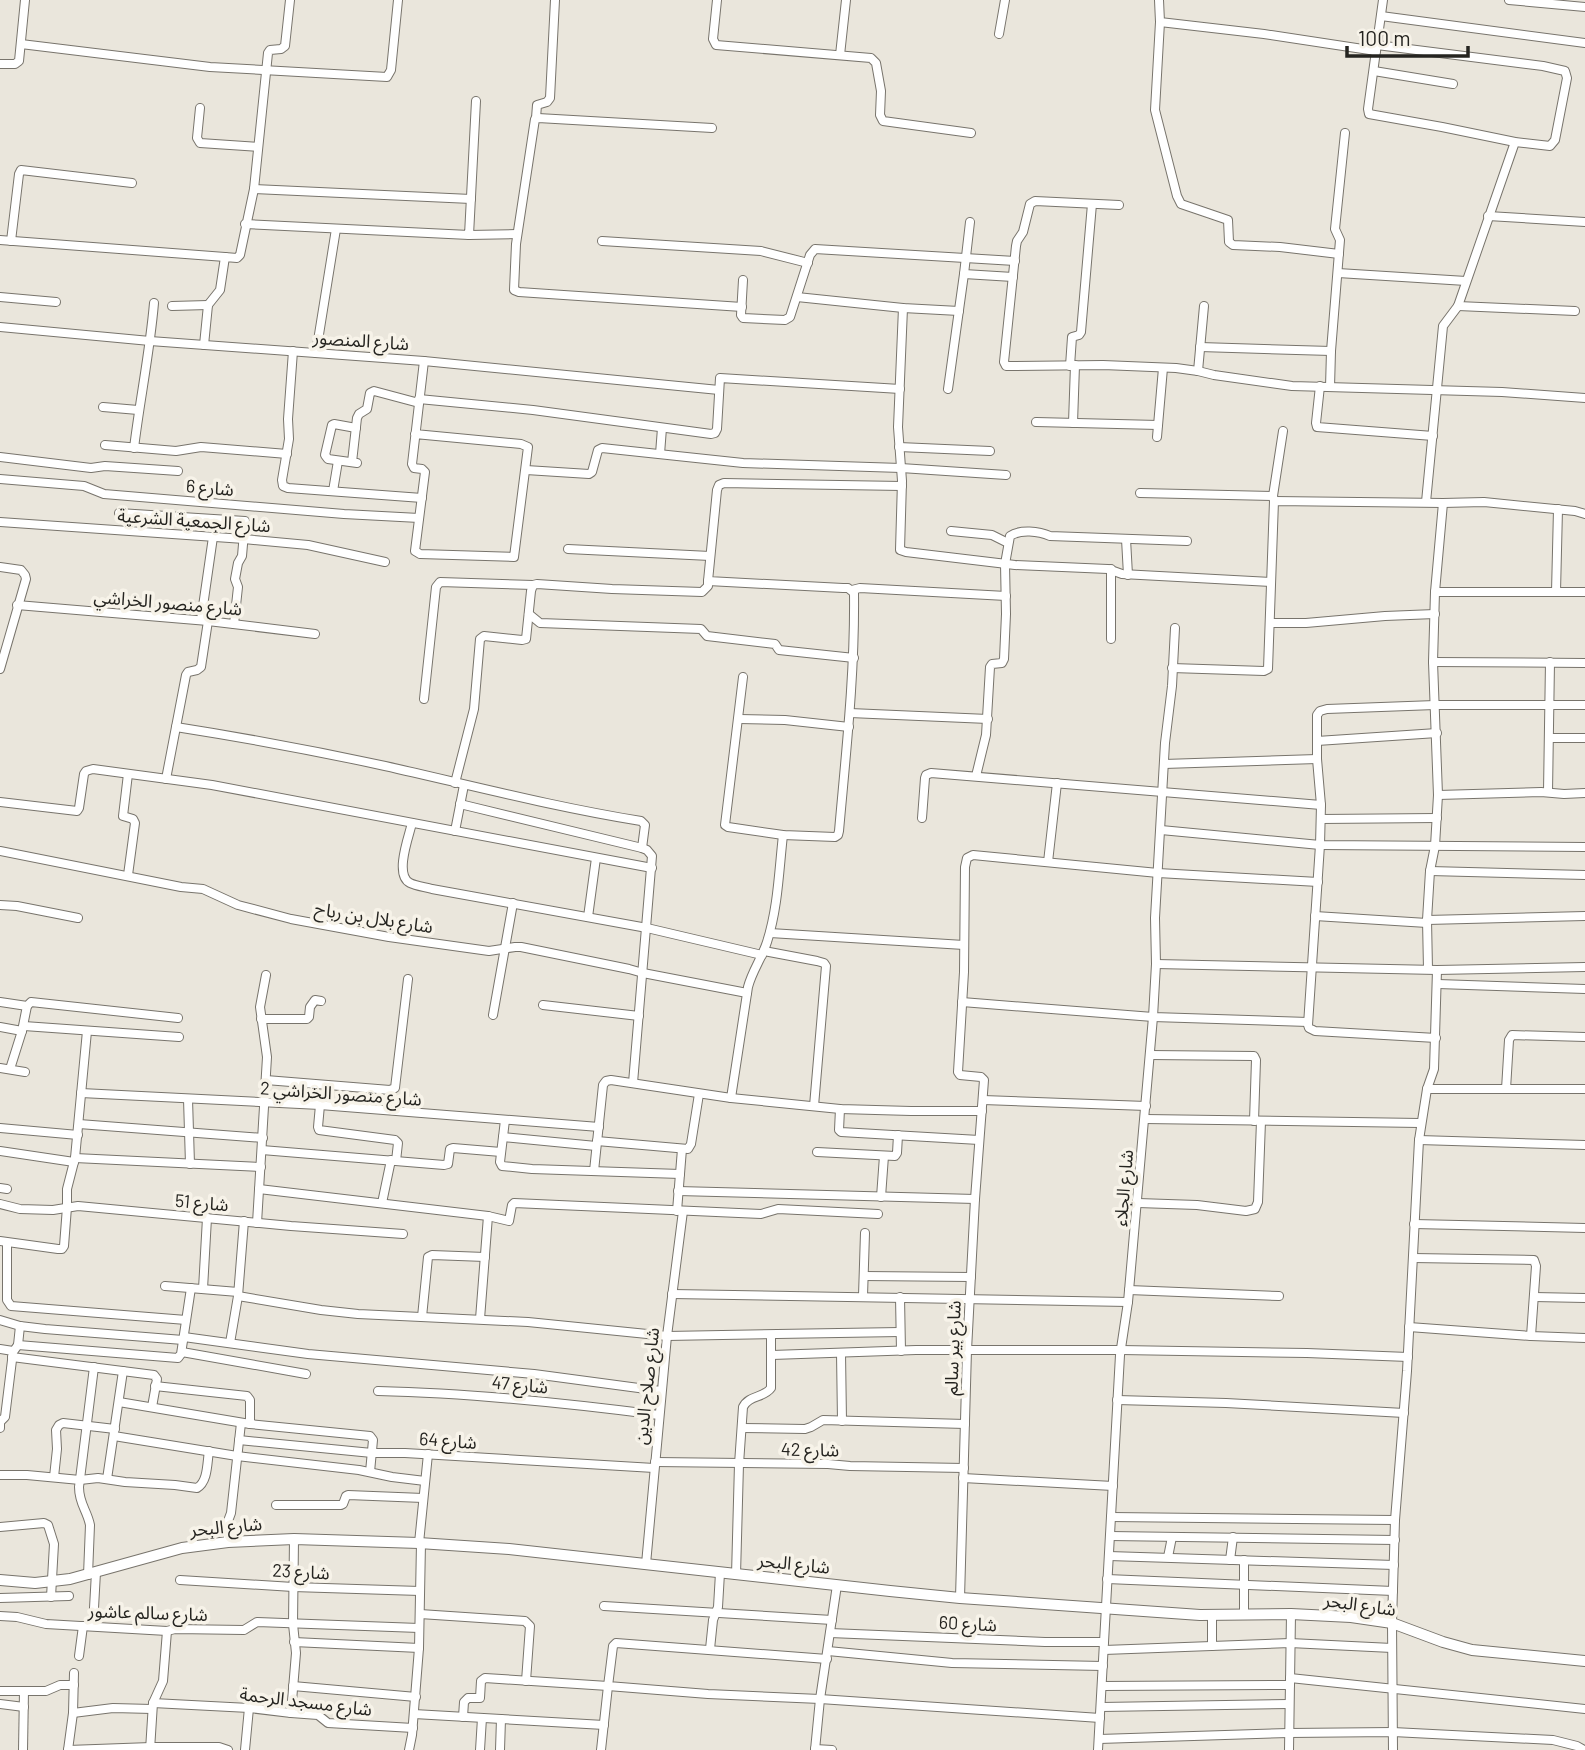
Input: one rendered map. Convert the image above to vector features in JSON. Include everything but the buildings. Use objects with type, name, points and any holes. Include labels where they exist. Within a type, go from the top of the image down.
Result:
[{"type":"street","points":[[0,64],[17,63],[25,0]]},
{"type":"street","points":[[0,240],[239,257],[254,189],[269,50],[285,46],[290,0]]},
{"type":"street","points":[[21,44],[183,64],[387,77],[391,70],[398,0]]},
{"type":"street","points":[[555,0],[550,99],[537,104],[533,125],[517,234],[516,292],[742,307]]},
{"type":"street","points":[[717,0],[713,39],[716,45],[871,58],[875,61],[881,91],[880,114],[883,121],[971,133]]},
{"type":"street","points":[[840,55],[846,0]]},
{"type":"street","points":[[999,34],[1006,0]]},
{"type":"street","points":[[1159,0],[1155,110],[1181,204],[1228,220],[1229,242],[1233,245],[1339,254]]},
{"type":"street","points":[[1160,22],[1377,48],[1529,64],[1565,71],[1567,78],[1553,144],[1545,146],[1515,142],[1371,115],[1368,109],[1374,71],[1377,48],[1383,0]]},
{"type":"street","points":[[1509,0],[1585,7]]},
{"type":"street","points":[[1381,16],[1585,43]]},
{"type":"street","points":[[1374,71],[1453,84]]},
{"type":"street","points":[[469,235],[476,101]]},
{"type":"street","points":[[200,108],[198,141],[258,147]]},
{"type":"street","points":[[536,118],[712,128]]},
{"type":"street","points":[[1330,387],[1340,240],[1335,229],[1345,134]]},
{"type":"street","points":[[1426,502],[1443,326],[1458,306],[1515,142]]},
{"type":"street","points":[[11,241],[21,170],[132,183]]},
{"type":"street","points":[[254,189],[471,199]]},
{"type":"street","points":[[1119,205],[1031,202],[1023,232],[1017,241],[1006,366],[1163,368],[1292,386],[1522,393],[1585,398]]},
{"type":"street","points":[[1073,423],[1072,337],[1081,332],[1092,204]]},
{"type":"street","points":[[1488,216],[1585,222]]},
{"type":"street","points":[[948,389],[970,222]]},
{"type":"street","points":[[245,224],[469,235],[517,234]]},
{"type":"street","points":[[316,353],[336,229]]},
{"type":"street","points":[[602,242],[761,251],[808,263]]},
{"type":"street","points":[[743,280],[741,315],[744,319],[787,320],[811,252],[815,249],[1015,261]]},
{"type":"street","points":[[204,345],[208,305],[220,290],[225,257]]},
{"type":"street","points":[[1338,272],[1466,281]]},
{"type":"street","points":[[964,274],[1013,277]]},
{"type":"street","points":[[0,297],[55,302]]},
{"type":"street","points":[[797,297],[959,311]]},
{"type":"street","points":[[134,448],[154,303]]},
{"type":"street","points":[[172,306],[208,305]]},
{"type":"street","points":[[1198,371],[1204,306]]},
{"type":"street","points":[[1458,306],[1575,311]]},
{"type":"street","points":[[903,307],[899,447],[902,486],[900,550],[1006,564],[1111,569],[1122,575],[1271,582]]},
{"type":"street","name":"شارع المنصور","points":[[0,327],[424,361],[719,390]]},
{"type":"street","points":[[1200,346],[1331,351]]},
{"type":"street","points":[[293,351],[289,439],[283,486],[422,498]]},
{"type":"street","points":[[415,434],[524,445],[528,449],[514,557],[416,553],[425,472],[411,465],[424,361]]},
{"type":"street","points":[[1157,437],[1163,368]]},
{"type":"street","points":[[356,428],[334,424],[331,427],[325,455],[328,459],[355,463],[357,416],[367,409],[368,396],[372,392],[419,401],[507,407],[711,434],[717,429],[720,378],[900,389]]},
{"type":"street","points":[[1320,386],[1315,423],[1317,427],[1433,436]]},
{"type":"street","points":[[103,407],[138,410]]},
{"type":"street","points":[[1036,422],[1158,425]]},
{"type":"street","points":[[660,454],[662,428]]},
{"type":"street","points":[[1172,668],[1264,671],[1269,666],[1273,498],[1283,431]]},
{"type":"street","points":[[105,445],[176,451],[201,447],[287,453]]},
{"type":"street","points":[[899,447],[990,451]]},
{"type":"street","points":[[526,470],[591,473],[597,452],[602,448],[743,463],[901,468],[1006,475]]},
{"type":"street","points":[[0,457],[91,468],[105,466],[178,471]]},
{"type":"street","points":[[333,491],[338,461]]},
{"type":"street","name":"شارع 6","points":[[0,479],[84,486],[104,494],[419,518]]},
{"type":"street","points":[[424,699],[438,583],[537,584],[702,592],[708,586],[717,490],[721,483],[902,486]]},
{"type":"street","points":[[1140,493],[1484,502],[1580,511],[1585,514]]},
{"type":"street","points":[[194,518],[195,502]]},
{"type":"street","points":[[1393,1750],[1392,1623],[1395,1520],[1408,1357],[1420,1123],[1434,1069],[1436,1038],[1438,984],[1433,969],[1427,921],[1438,795],[1433,662],[1435,592],[1443,503]]},
{"type":"street","points":[[1556,592],[1558,509]]},
{"type":"street","points":[[118,513],[245,522],[242,556],[237,563],[235,579],[238,587],[234,624]]},
{"type":"street","name":"شارع الجمعية الشرعية","points":[[0,522],[308,545],[385,562]]},
{"type":"street","points":[[951,531],[992,535],[1008,543]]},
{"type":"street","points":[[976,776],[986,735],[990,667],[992,664],[1002,663],[1003,659],[1006,564],[1010,536],[1015,533],[1042,532],[1049,536],[1187,541]]},
{"type":"street","points":[[166,779],[186,675],[201,667],[213,537]]},
{"type":"street","points":[[1126,539],[1128,575]]},
{"type":"street","points":[[569,549],[710,556]]},
{"type":"street","points":[[0,567],[18,569],[24,572],[26,579],[0,669]]},
{"type":"street","points":[[1111,569],[1111,639]]},
{"type":"street","points":[[708,580],[852,590],[860,588],[1006,596]]},
{"type":"street","points":[[455,831],[460,804],[460,784],[474,709],[480,639],[484,636],[525,640],[533,585]]},
{"type":"street","points":[[743,677],[725,825],[783,835],[838,835],[854,658],[852,590]]},
{"type":"street","points":[[1435,592],[1585,592]]},
{"type":"street","name":"شارع منصور الخراشي","points":[[17,605],[204,620],[315,634]]},
{"type":"street","points":[[529,614],[540,623],[701,629],[707,636],[775,644],[779,650],[854,658]]},
{"type":"street","points":[[1270,623],[1435,614]]},
{"type":"street","points":[[0,627],[10,629]]},
{"type":"street","name":"شارع الجلاء","points":[[1098,1750],[1117,1400],[1138,1203],[1153,1017],[1155,918],[1175,628]]},
{"type":"street","points":[[1433,662],[1585,663]]},
{"type":"street","points":[[1548,792],[1550,662]]},
{"type":"street","points":[[1436,1038],[1315,1031],[1309,1028],[1321,819],[1317,715],[1323,710],[1435,705],[1585,705]]},
{"type":"street","points":[[850,713],[988,719]]},
{"type":"street","points":[[739,719],[785,720],[849,727]]},
{"type":"street","points":[[176,727],[334,756],[641,821],[645,825],[642,848]]},
{"type":"street","points":[[1317,741],[1437,733]]},
{"type":"street","points":[[1549,738],[1585,738]]},
{"type":"street","points":[[1164,764],[1318,759]]},
{"type":"street","points":[[0,802],[76,811],[79,808],[86,771],[93,769],[212,785],[652,869]]},
{"type":"street","points":[[922,818],[926,775],[931,773],[1321,804]]},
{"type":"street","points":[[128,774],[123,816],[133,819],[135,823],[128,875]]},
{"type":"street","points":[[1048,862],[1057,783]]},
{"type":"street","points":[[1438,795],[1585,793]]},
{"type":"street","points":[[460,804],[642,848],[652,856],[633,1083]]},
{"type":"street","points":[[1321,819],[1437,818]]},
{"type":"street","points":[[412,823],[402,864],[403,876],[408,882],[824,963],[826,966],[814,1106]]},
{"type":"street","points":[[1161,830],[1320,845],[1585,847]]},
{"type":"street","points":[[731,1098],[751,976],[770,933],[783,835]]},
{"type":"street","name":"شارع بلال بن رباح","points":[[0,851],[203,889],[237,905],[291,919],[489,951],[521,947],[747,993]]},
{"type":"street","points":[[1146,1106],[983,1100],[984,1078],[960,1075],[967,858],[973,855],[1158,873],[1318,882]]},
{"type":"street","points":[[588,917],[596,858]]},
{"type":"street","points":[[1430,872],[1585,875]]},
{"type":"street","points":[[493,1015],[513,903]]},
{"type":"street","points":[[0,905],[78,918]]},
{"type":"street","points":[[1315,916],[1427,921],[1585,916]]},
{"type":"street","points":[[770,933],[964,945]]},
{"type":"street","points":[[1156,964],[1433,969],[1585,967]]},
{"type":"street","points":[[257,1223],[267,1057],[260,1000],[266,975]]},
{"type":"street","points":[[266,1080],[390,1090],[395,1088],[408,979]]},
{"type":"street","points":[[1438,984],[1585,989]]},
{"type":"street","points":[[261,1019],[307,1019],[312,1002],[321,1000]]},
{"type":"street","points":[[0,1002],[27,1006]]},
{"type":"street","points":[[10,1069],[27,1006],[31,1002],[178,1018]]},
{"type":"street","points":[[962,1002],[1153,1017],[1308,1022]]},
{"type":"street","points":[[543,1005],[639,1016]]},
{"type":"street","points":[[0,1027],[179,1037]]},
{"type":"street","points":[[87,1031],[75,1160],[68,1181],[64,1244],[62,1248],[4,1242],[7,1300],[11,1306],[186,1320]]},
{"type":"street","points":[[1506,1089],[1509,1040],[1512,1035],[1585,1037]]},
{"type":"street","points":[[1138,1203],[1197,1205],[1246,1211],[1255,1209],[1258,1202],[1254,1056],[1150,1055]]},
{"type":"street","points":[[0,1068],[25,1072]]},
{"type":"street","points":[[594,1171],[605,1083],[611,1080],[699,1094],[840,1109],[982,1111]]},
{"type":"street","points":[[1427,1089],[1585,1089]]},
{"type":"street","name":"شارع منصور الخراشي 2","points":[[81,1093],[320,1105],[598,1128]]},
{"type":"street","name":"شارع صلاح الدين","points":[[646,1564],[680,1211],[678,1191],[682,1149],[688,1149],[691,1144],[699,1094]]},
{"type":"street","points":[[188,1099],[190,1164]]},
{"type":"street","name":"شارع بير سالم","points":[[960,1598],[967,1350],[983,1100]]},
{"type":"street","points":[[320,1105],[319,1130],[395,1140],[398,1143],[382,1203]]},
{"type":"street","points":[[840,1109],[841,1132],[979,1139]]},
{"type":"street","points":[[1145,1119],[1420,1123]]},
{"type":"street","points":[[505,1120],[500,1163],[504,1166],[680,1174]]},
{"type":"street","points":[[79,1124],[263,1138]]},
{"type":"street","points":[[0,1128],[78,1135]]},
{"type":"street","points":[[817,1152],[896,1155],[898,1135]]},
{"type":"street","points":[[503,1137],[682,1149]]},
{"type":"street","points":[[1419,1140],[1585,1145]]},
{"type":"street","points":[[262,1150],[446,1165],[449,1162],[450,1149],[453,1148],[501,1152]]},
{"type":"street","points":[[0,1151],[75,1160],[261,1167]]},
{"type":"street","points":[[881,1196],[884,1156]]},
{"type":"street","points":[[259,1189],[488,1216],[509,1221],[514,1203],[764,1214],[778,1209],[878,1214]]},
{"type":"street","points":[[678,1191],[975,1199]]},
{"type":"street","name":"شارع 51","points":[[0,1204],[20,1209],[59,1210],[78,1206],[403,1234]]},
{"type":"street","points":[[480,1319],[488,1216]]},
{"type":"street","points":[[203,1289],[206,1218]]},
{"type":"street","points":[[230,1343],[238,1294],[244,1222]]},
{"type":"street","points":[[1415,1224],[1585,1228]]},
{"type":"street","points":[[863,1296],[866,1233]]},
{"type":"street","points":[[422,1317],[428,1257],[485,1256]]},
{"type":"street","points":[[1413,1258],[1531,1259],[1536,1266],[1531,1336]]},
{"type":"street","points":[[864,1276],[971,1277]]},
{"type":"street","points":[[165,1286],[238,1294],[321,1310],[358,1314],[528,1322],[667,1336],[900,1332]]},
{"type":"street","points":[[15,1351],[176,1358],[181,1354],[191,1288]]},
{"type":"street","points":[[1129,1290],[1279,1296]]},
{"type":"street","points":[[672,1294],[1128,1302]]},
{"type":"street","points":[[900,1297],[901,1351]]},
{"type":"street","points":[[1534,1297],[1585,1298]]},
{"type":"street","points":[[0,1320],[45,1329],[184,1338],[308,1353],[534,1374],[661,1391]]},
{"type":"street","points":[[0,1428],[5,1417],[20,1326]]},
{"type":"street","points":[[1409,1327],[1585,1338]]},
{"type":"street","points":[[736,1575],[742,1410],[745,1402],[769,1392],[771,1388],[771,1335]]},
{"type":"street","points":[[0,1349],[94,1367],[154,1375],[156,1379],[152,1408]]},
{"type":"street","points":[[772,1355],[967,1350],[1121,1350],[1408,1357]]},
{"type":"street","points":[[841,1353],[842,1421]]},
{"type":"street","points":[[181,1354],[306,1374]]},
{"type":"street","points":[[93,1626],[90,1525],[80,1501],[80,1480],[94,1367]]},
{"type":"street","points":[[107,1479],[123,1371]]},
{"type":"street","points":[[155,1386],[247,1396],[250,1400],[239,1440],[228,1522],[228,1542]]},
{"type":"street","name":"شارع 47","points":[[378,1391],[422,1392],[659,1415]]},
{"type":"street","points":[[1117,1400],[1404,1413]]},
{"type":"street","points":[[119,1402],[245,1424],[370,1436],[373,1440],[370,1472]]},
{"type":"street","points":[[742,1428],[805,1429],[823,1420],[965,1424]]},
{"type":"street","points":[[54,1477],[58,1426],[61,1423],[237,1456],[425,1481]]},
{"type":"street","name":"شارع 64","points":[[239,1440],[372,1453],[655,1465]]},
{"type":"street","points":[[0,1475],[80,1480],[98,1478],[197,1488],[204,1482],[209,1451]]},
{"type":"street","points":[[409,1750],[416,1697],[420,1543],[428,1454]]},
{"type":"street","name":"شارع 42","points":[[655,1465],[828,1464],[964,1468]]},
{"type":"street","points":[[964,1478],[1113,1486]]},
{"type":"street","points":[[276,1505],[341,1505],[348,1495],[424,1497]]},
{"type":"street","points":[[1111,1517],[1395,1520]]},
{"type":"street","points":[[0,1527],[44,1523],[48,1525],[54,1544],[51,1597]]},
{"type":"street","points":[[1110,1536],[1395,1540]]},
{"type":"street","points":[[1168,1558],[1172,1537]]},
{"type":"street","points":[[1230,1560],[1233,1537]]},
{"type":"street","points":[[291,1713],[296,1653],[293,1624],[294,1539]]},
{"type":"street","name":"شارع البحر","points":[[0,1580],[20,1583],[51,1581],[92,1573],[182,1548],[228,1542],[294,1539],[420,1543],[509,1549],[960,1598],[1212,1615],[1291,1614],[1351,1617],[1392,1623],[1472,1650],[1585,1661]]},
{"type":"street","points":[[1109,1556],[1394,1565]]},
{"type":"street","points":[[1244,1560],[1244,1615]]},
{"type":"street","points":[[710,1649],[713,1620],[718,1607],[720,1573]]},
{"type":"street","points":[[1107,1578],[1393,1591]]},
{"type":"street","name":"شارع 23","points":[[180,1580],[420,1591]]},
{"type":"street","points":[[832,1750],[815,1749],[837,1585]]},
{"type":"street","points":[[0,1598],[69,1596]]},
{"type":"street","points":[[604,1606],[832,1620]]},
{"type":"street","points":[[420,1614],[520,1620],[528,1623],[530,1626],[526,1681]]},
{"type":"street","points":[[1289,1750],[1291,1614]]},
{"type":"street","points":[[1212,1615],[1212,1646]]},
{"type":"street","name":"شارع سالم عاشور","points":[[0,1616],[46,1624],[167,1631],[244,1630],[257,1622],[419,1628]]},
{"type":"street","points":[[79,1656],[83,1626]]},
{"type":"street","points":[[150,1748],[153,1706],[163,1681],[167,1631]]},
{"type":"street","name":"شارع 60","points":[[830,1633],[1104,1646],[1290,1643],[1392,1648]]},
{"type":"street","points":[[294,1642],[419,1648]]},
{"type":"street","points":[[601,1750],[613,1646],[616,1643],[952,1662],[1103,1666]]},
{"type":"street","points":[[74,1673],[73,1713],[68,1750],[219,1747],[228,1750]]},
{"type":"street","points":[[463,1717],[464,1702],[480,1697],[482,1679],[487,1678],[1100,1718]]},
{"type":"street","points":[[1102,1686],[1290,1682],[1392,1689],[1585,1710]]},
{"type":"street","points":[[0,1691],[46,1691],[60,1685],[74,1685]]},
{"type":"street","points":[[293,1686],[416,1697]]},
{"type":"street","points":[[23,1750],[24,1691]]},
{"type":"street","points":[[0,1704],[24,1707]]},
{"type":"street","points":[[1101,1707],[1289,1704]]},
{"type":"street","name":"شارع مسجد الرحمة","points":[[73,1713],[153,1706],[250,1708],[318,1715],[328,1723],[413,1728]]},
{"type":"street","points":[[245,1750],[250,1708]]},
{"type":"street","points":[[414,1714],[604,1725]]},
{"type":"street","points":[[480,1750],[482,1718]]},
{"type":"street","points":[[500,1719],[500,1750]]},
{"type":"street","points":[[1099,1739],[1393,1732],[1553,1740],[1584,1750]]}]
